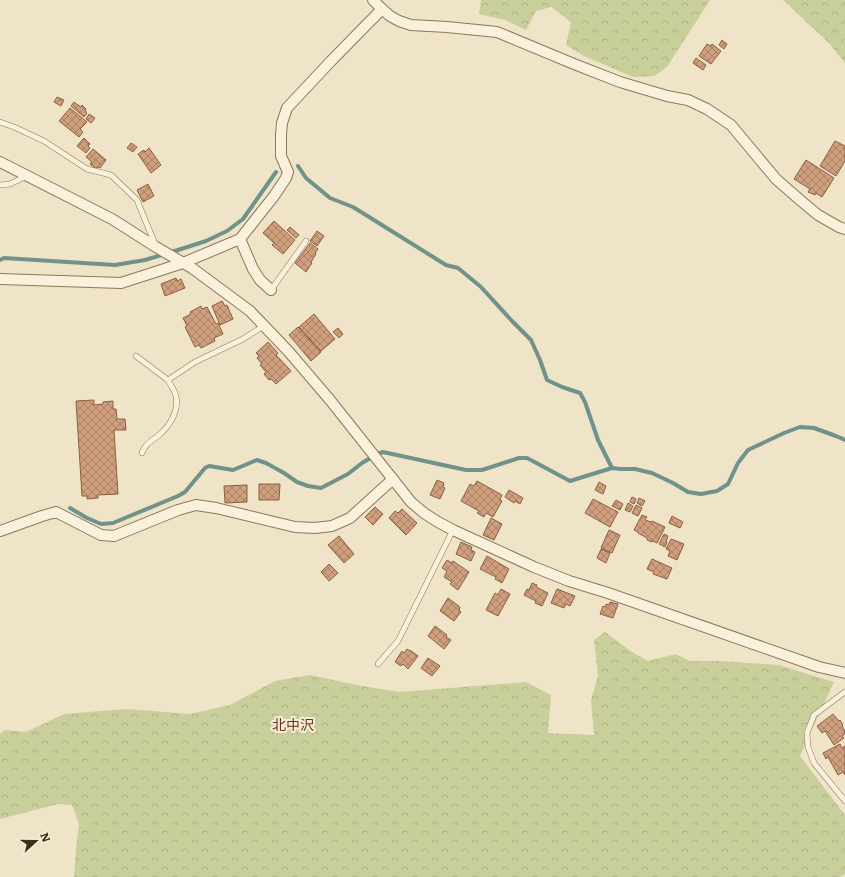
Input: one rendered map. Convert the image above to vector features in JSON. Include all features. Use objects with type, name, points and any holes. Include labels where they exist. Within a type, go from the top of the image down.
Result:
[{"type":"street","points":[[373,0],[390,16],[411,25],[497,32],[620,82],[668,96],[688,100],[707,109],[731,125],[776,179],[800,200],[818,215],[838,227],[845,229]]},
{"type":"street","points":[[0,279],[121,283],[182,263],[240,239],[274,196],[286,178],[288,172],[281,156],[281,135],[282,123],[287,108],[382,9]]},
{"type":"street","points":[[0,162],[112,219],[192,268],[250,312],[265,325],[330,400],[411,502],[438,522],[569,581],[819,667],[845,673]]},
{"type":"street","points":[[240,239],[253,269],[260,280],[271,290]]},
{"type":"street","points":[[0,532],[56,512],[101,535],[114,536],[178,510],[196,506],[216,508],[295,527],[315,528],[332,526],[350,518],[393,479]]},
{"type":"lane","points":[[0,122],[44,141],[87,169],[111,175],[137,200],[156,247]]},
{"type":"lane","points":[[0,185],[10,184],[28,176]]},
{"type":"lane","points":[[271,290],[306,241]]},
{"type":"lane","points":[[168,380],[195,362],[243,339],[265,325]]},
{"type":"lane","points":[[136,356],[168,380],[176,396],[176,411],[168,425],[160,435],[144,446],[142,453]]},
{"type":"lane","points":[[378,664],[398,641],[453,530]]},
{"type":"lane","points":[[845,692],[814,715],[807,733],[808,747],[814,763],[845,801]]},
{"type":"green space","points":[[481,0],[710,0],[667,67],[654,76],[633,77],[584,56],[566,45],[571,22],[551,7],[536,11],[526,30],[505,20],[479,14]]},
{"type":"green space","points":[[783,0],[845,0],[845,63],[829,43]]},
{"type":"green space","points":[[605,632],[632,652],[648,661],[676,654],[690,661],[722,661],[779,665],[834,682],[800,756],[845,815],[845,874],[840,877],[74,877],[79,824],[72,805],[58,804],[0,819],[0,734],[5,730],[26,732],[64,714],[126,709],[190,714],[230,705],[275,681],[310,675],[399,692],[526,682],[551,695],[548,733],[594,735],[591,700],[598,676],[594,640]]},
{"type":"building","points":[[722,40],[727,44],[724,49],[719,45]]},
{"type":"building","points":[[707,44],[711,46],[712,44],[721,51],[711,64],[699,56]]},
{"type":"building","points":[[696,58],[706,65],[703,70],[693,63]]},
{"type":"building","points":[[57,97],[64,100],[61,106],[54,102]]},
{"type":"building","points":[[74,102],[81,107],[82,105],[86,109],[85,110],[87,113],[84,117],[71,106]]},
{"type":"building","points":[[70,108],[87,122],[80,129],[83,132],[79,137],[59,121]]},
{"type":"building","points":[[89,114],[95,118],[91,123],[86,119]]},
{"type":"building","points":[[84,138],[90,144],[88,146],[90,148],[86,153],[77,146]]},
{"type":"building","points":[[835,141],[845,146],[845,161],[836,176],[820,166]]},
{"type":"building","points":[[131,143],[137,147],[133,152],[127,148]]},
{"type":"building","points":[[149,148],[161,165],[151,173],[138,154],[144,150],[145,152]]},
{"type":"building","points":[[93,149],[106,160],[100,168],[98,167],[96,169],[90,164],[92,162],[86,157]]},
{"type":"building","points":[[806,160],[834,178],[822,197],[816,193],[815,195],[808,192],[810,189],[794,179]]},
{"type":"building","points":[[148,184],[154,196],[143,202],[137,190]]},
{"type":"building","points":[[274,221],[295,240],[283,254],[272,245],[274,243],[263,233]]},
{"type":"building","points":[[290,227],[299,235],[296,238],[287,230]]},
{"type":"building","points":[[317,231],[324,236],[317,246],[310,241]]},
{"type":"building","points":[[310,243],[318,249],[306,272],[295,263]]},
{"type":"building","points":[[176,278],[177,281],[181,279],[185,288],[165,296],[161,284]]},
{"type":"building","points":[[222,301],[225,306],[227,305],[233,319],[220,325],[212,306]]},
{"type":"building","points":[[201,306],[202,309],[207,307],[216,324],[218,323],[223,334],[214,338],[215,341],[201,348],[199,345],[195,347],[185,327],[187,326],[183,318]]},
{"type":"building","points":[[314,314],[335,339],[321,351],[299,327]]},
{"type":"building","points":[[298,327],[321,352],[311,361],[289,335]]},
{"type":"building","points":[[338,328],[343,334],[339,338],[333,332]]},
{"type":"building","points":[[268,342],[278,353],[276,355],[291,371],[276,384],[271,379],[269,380],[264,374],[266,372],[260,365],[262,364],[257,358],[259,356],[256,353]]},
{"type":"building","points":[[94,400],[94,405],[113,401],[113,409],[116,409],[117,419],[125,419],[126,430],[114,430],[118,494],[98,495],[98,498],[87,499],[87,496],[82,496],[76,401]]},
{"type":"building","points":[[437,480],[444,483],[443,487],[445,488],[440,499],[430,495]]},
{"type":"building","points":[[477,481],[502,495],[500,499],[502,501],[493,517],[486,513],[484,517],[477,513],[479,511],[461,501],[470,484],[474,486]]},
{"type":"building","points":[[599,482],[606,486],[603,494],[595,490]]},
{"type":"building","points":[[259,484],[280,484],[279,500],[259,500]]},
{"type":"building","points":[[247,485],[247,502],[225,503],[224,486]]},
{"type":"building","points":[[509,490],[523,498],[520,504],[515,501],[514,503],[505,497]]},
{"type":"building","points":[[632,497],[636,499],[634,504],[630,502]]},
{"type":"building","points":[[639,498],[645,501],[642,506],[637,503]]},
{"type":"building","points":[[593,499],[618,512],[610,527],[585,513]]},
{"type":"building","points":[[616,500],[623,504],[620,510],[612,506]]},
{"type":"building","points":[[628,503],[633,506],[630,512],[625,510]]},
{"type":"building","points":[[636,505],[642,508],[638,516],[632,513]]},
{"type":"building","points":[[375,507],[383,514],[373,525],[365,517]]},
{"type":"building","points":[[402,509],[417,523],[406,535],[389,518],[395,511],[398,513]]},
{"type":"building","points":[[642,515],[647,517],[645,520],[652,521],[665,527],[657,543],[647,540],[647,538],[634,530]]},
{"type":"building","points":[[672,516],[683,522],[680,528],[669,523]]},
{"type":"building","points":[[491,518],[502,524],[494,540],[483,535]]},
{"type":"building","points":[[609,530],[620,535],[612,553],[601,548]]},
{"type":"building","points":[[664,534],[668,536],[665,547],[659,544]]},
{"type":"building","points":[[339,536],[354,554],[344,563],[328,545]]},
{"type":"building","points":[[671,539],[684,544],[677,560],[668,556],[670,551],[666,549]]},
{"type":"building","points":[[461,542],[472,547],[471,550],[475,552],[471,561],[456,554]]},
{"type":"building","points":[[601,549],[610,553],[606,563],[597,558]]},
{"type":"building","points":[[487,556],[509,569],[502,583],[495,579],[496,577],[480,569]]},
{"type":"building","points":[[652,559],[672,568],[667,579],[653,574],[654,572],[647,569]]},
{"type":"building","points":[[447,560],[452,563],[453,561],[469,572],[458,590],[450,584],[452,582],[444,577],[447,571],[442,568]]},
{"type":"building","points":[[329,564],[338,573],[329,581],[321,572]]},
{"type":"building","points":[[532,583],[537,585],[536,587],[548,593],[542,606],[524,595],[527,589],[529,590]]},
{"type":"building","points":[[501,589],[510,594],[498,616],[486,610],[495,593],[498,595]]},
{"type":"building","points":[[557,589],[575,596],[570,606],[566,604],[564,608],[551,603]]},
{"type":"building","points":[[448,598],[460,607],[459,610],[461,612],[454,621],[440,611]]},
{"type":"building","points":[[610,602],[618,604],[613,618],[600,614],[603,606],[606,607],[606,604],[609,605]]},
{"type":"building","points":[[435,626],[451,640],[444,649],[428,636]]},
{"type":"building","points":[[407,649],[418,656],[408,669],[403,664],[401,666],[395,662],[402,651],[404,653]]},
{"type":"building","points":[[428,658],[440,666],[432,676],[421,668]]},
{"type":"building","points":[[833,714],[839,721],[840,720],[845,731],[845,734],[842,736],[844,738],[834,745],[825,731],[822,733],[817,726]]},
{"type":"building","points":[[840,744],[842,748],[845,746],[845,775],[843,772],[838,775],[828,757],[826,759],[823,753]]},
{"type":"waterway","points":[[298,166],[306,178],[330,198],[353,207],[446,265],[458,268],[481,287],[531,340],[547,380],[580,393],[585,402],[598,440],[612,468]]},
{"type":"waterway","points":[[0,260],[4,258],[115,265],[145,260],[178,250],[206,241],[227,231],[243,219],[276,172]]},
{"type":"waterway","points":[[70,508],[101,524],[113,523],[185,492],[205,468],[209,466],[233,470],[257,460],[266,463],[297,482],[308,486],[321,488],[348,474],[362,463],[383,452],[466,470],[482,470],[519,458],[527,458],[570,481],[612,468],[635,469],[652,473],[688,492],[701,494],[717,491],[728,484],[738,463],[748,450],[784,433],[800,427],[814,428],[845,440]]},
{"type":"district","name":"北中沢","points":[[293,724]]}]
